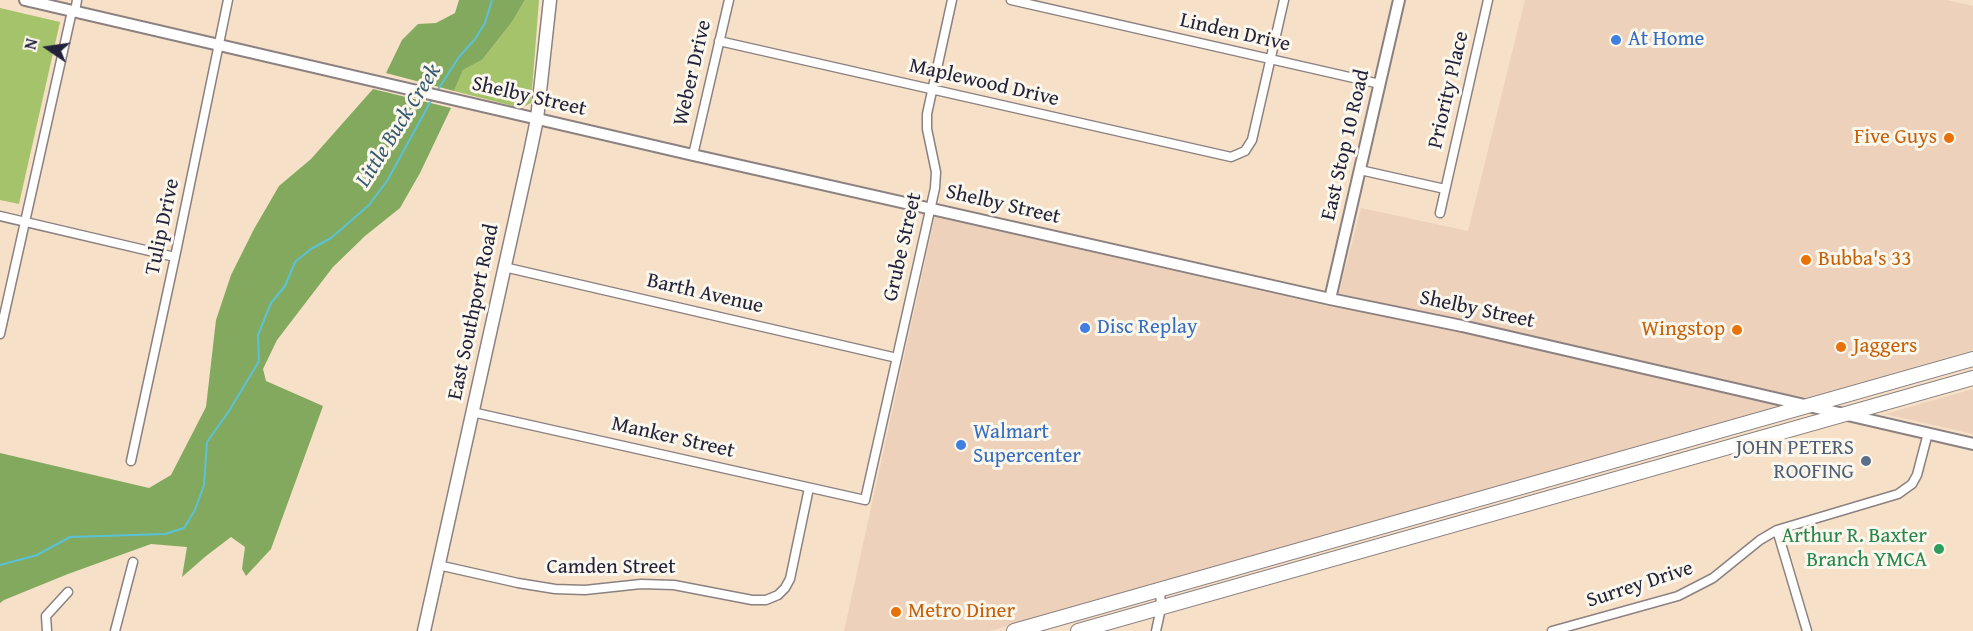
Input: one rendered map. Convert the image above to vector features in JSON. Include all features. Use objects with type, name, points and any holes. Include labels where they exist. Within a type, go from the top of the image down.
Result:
[{"type":"main road","name":"East Southport Road","points":[[424,631],[537,119],[550,0]]},
{"type":"main road","points":[[1014,631],[1973,359]]},
{"type":"main road","points":[[1078,631],[1973,378]]},
{"type":"street","name":"Shelby Street","points":[[25,0],[693,155],[1330,299],[1462,326],[1973,444]]},
{"type":"street","points":[[0,334],[77,0]]},
{"type":"street","name":"Tulip Drive","points":[[130,461],[228,0]]},
{"type":"street","name":"Weber Drive","points":[[693,155],[729,0]]},
{"type":"street","name":"Grube Street","points":[[865,500],[936,178],[926,124],[952,0]]},
{"type":"street","name":"Linden Drive","points":[[1011,0],[1380,84]]},
{"type":"street","points":[[1270,59],[1284,0]]},
{"type":"street","name":"East Stop 10 Road","points":[[1330,299],[1399,0]]},
{"type":"street","name":"Priority Place","points":[[1440,213],[1488,0]]},
{"type":"street","name":"Maplewood Drive","points":[[719,41],[1226,157],[1241,154],[1252,140],[1270,59]]},
{"type":"street","points":[[1360,170],[1445,189]]},
{"type":"street","points":[[0,216],[175,257]]},
{"type":"street","name":"Barth Avenue","points":[[504,267],[897,358]]},
{"type":"street","name":"Manker Street","points":[[472,411],[865,500]]},
{"type":"street","name":"Surrey Drive","points":[[1552,631],[1671,598],[1696,588],[1721,572],[1766,536],[1777,530],[1899,494],[1912,484],[1917,475],[1928,433]]},
{"type":"street","name":"Camden Street","points":[[438,565],[555,589],[585,590],[641,584],[674,585],[752,600],[766,600],[778,595],[790,579],[809,488]]},
{"type":"street","points":[[1777,530],[1807,631]]},
{"type":"street","points":[[115,631],[133,562]]},
{"type":"street","points":[[1156,631],[1161,608],[1160,589]]},
{"type":"street","points":[[46,631],[46,616],[68,592]]},
{"type":"shaded area","points":[[1525,0],[1947,0],[1973,6],[1973,350],[990,631],[844,631],[935,216],[1335,308],[1361,208],[1468,231]]},
{"type":"shaded area","points":[[1973,389],[1973,434],[1885,414]]},
{"type":"green space","points":[[459,0],[525,0],[512,22],[482,60],[463,70],[454,91],[386,73],[402,40],[418,24],[436,23],[455,13]]},
{"type":"green space","points":[[525,0],[539,0],[531,103],[521,108],[454,91],[463,70],[482,60],[512,22]]},
{"type":"green space","points":[[0,8],[60,22],[19,204],[0,200]]},
{"type":"green space","points":[[373,89],[451,108],[420,173],[400,208],[365,236],[333,267],[277,340],[263,369],[266,381],[323,406],[271,549],[246,576],[242,569],[245,547],[231,537],[182,577],[187,547],[151,544],[68,574],[0,603],[0,453],[149,488],[171,475],[206,407],[216,320],[231,275],[254,229],[279,186],[311,159]]},
{"type":"waterway","name":"Little Buck Creek","points":[[437,91],[485,23],[492,0]]},
{"type":"waterway","name":"Little Buck Creek","points":[[0,565],[37,555],[70,537],[165,534],[184,528],[195,510],[204,485],[207,442],[259,361],[258,335],[271,303],[285,286],[295,262],[311,249],[331,238],[369,205],[387,181],[432,99]]},
{"type":"place","name":"At Home","points":[[1616,40]]},
{"type":"place","name":"Five Guys","points":[[1949,138]]},
{"type":"place","name":"Bubba's 33","points":[[1806,260]]},
{"type":"place","name":"Disc Replay","points":[[1085,328]]},
{"type":"place","name":"Wingstop","points":[[1737,330]]},
{"type":"place","name":"Jaggers","points":[[1841,347]]},
{"type":"place","name":"Walmart Supercenter","points":[[961,445]]},
{"type":"place","name":"JOHN PETERS ROOFING","points":[[1866,461]]},
{"type":"place","name":"Arthur R. Baxter Branch YMCA","points":[[1939,549]]},
{"type":"place","name":"Metro Diner","points":[[896,612]]}]
